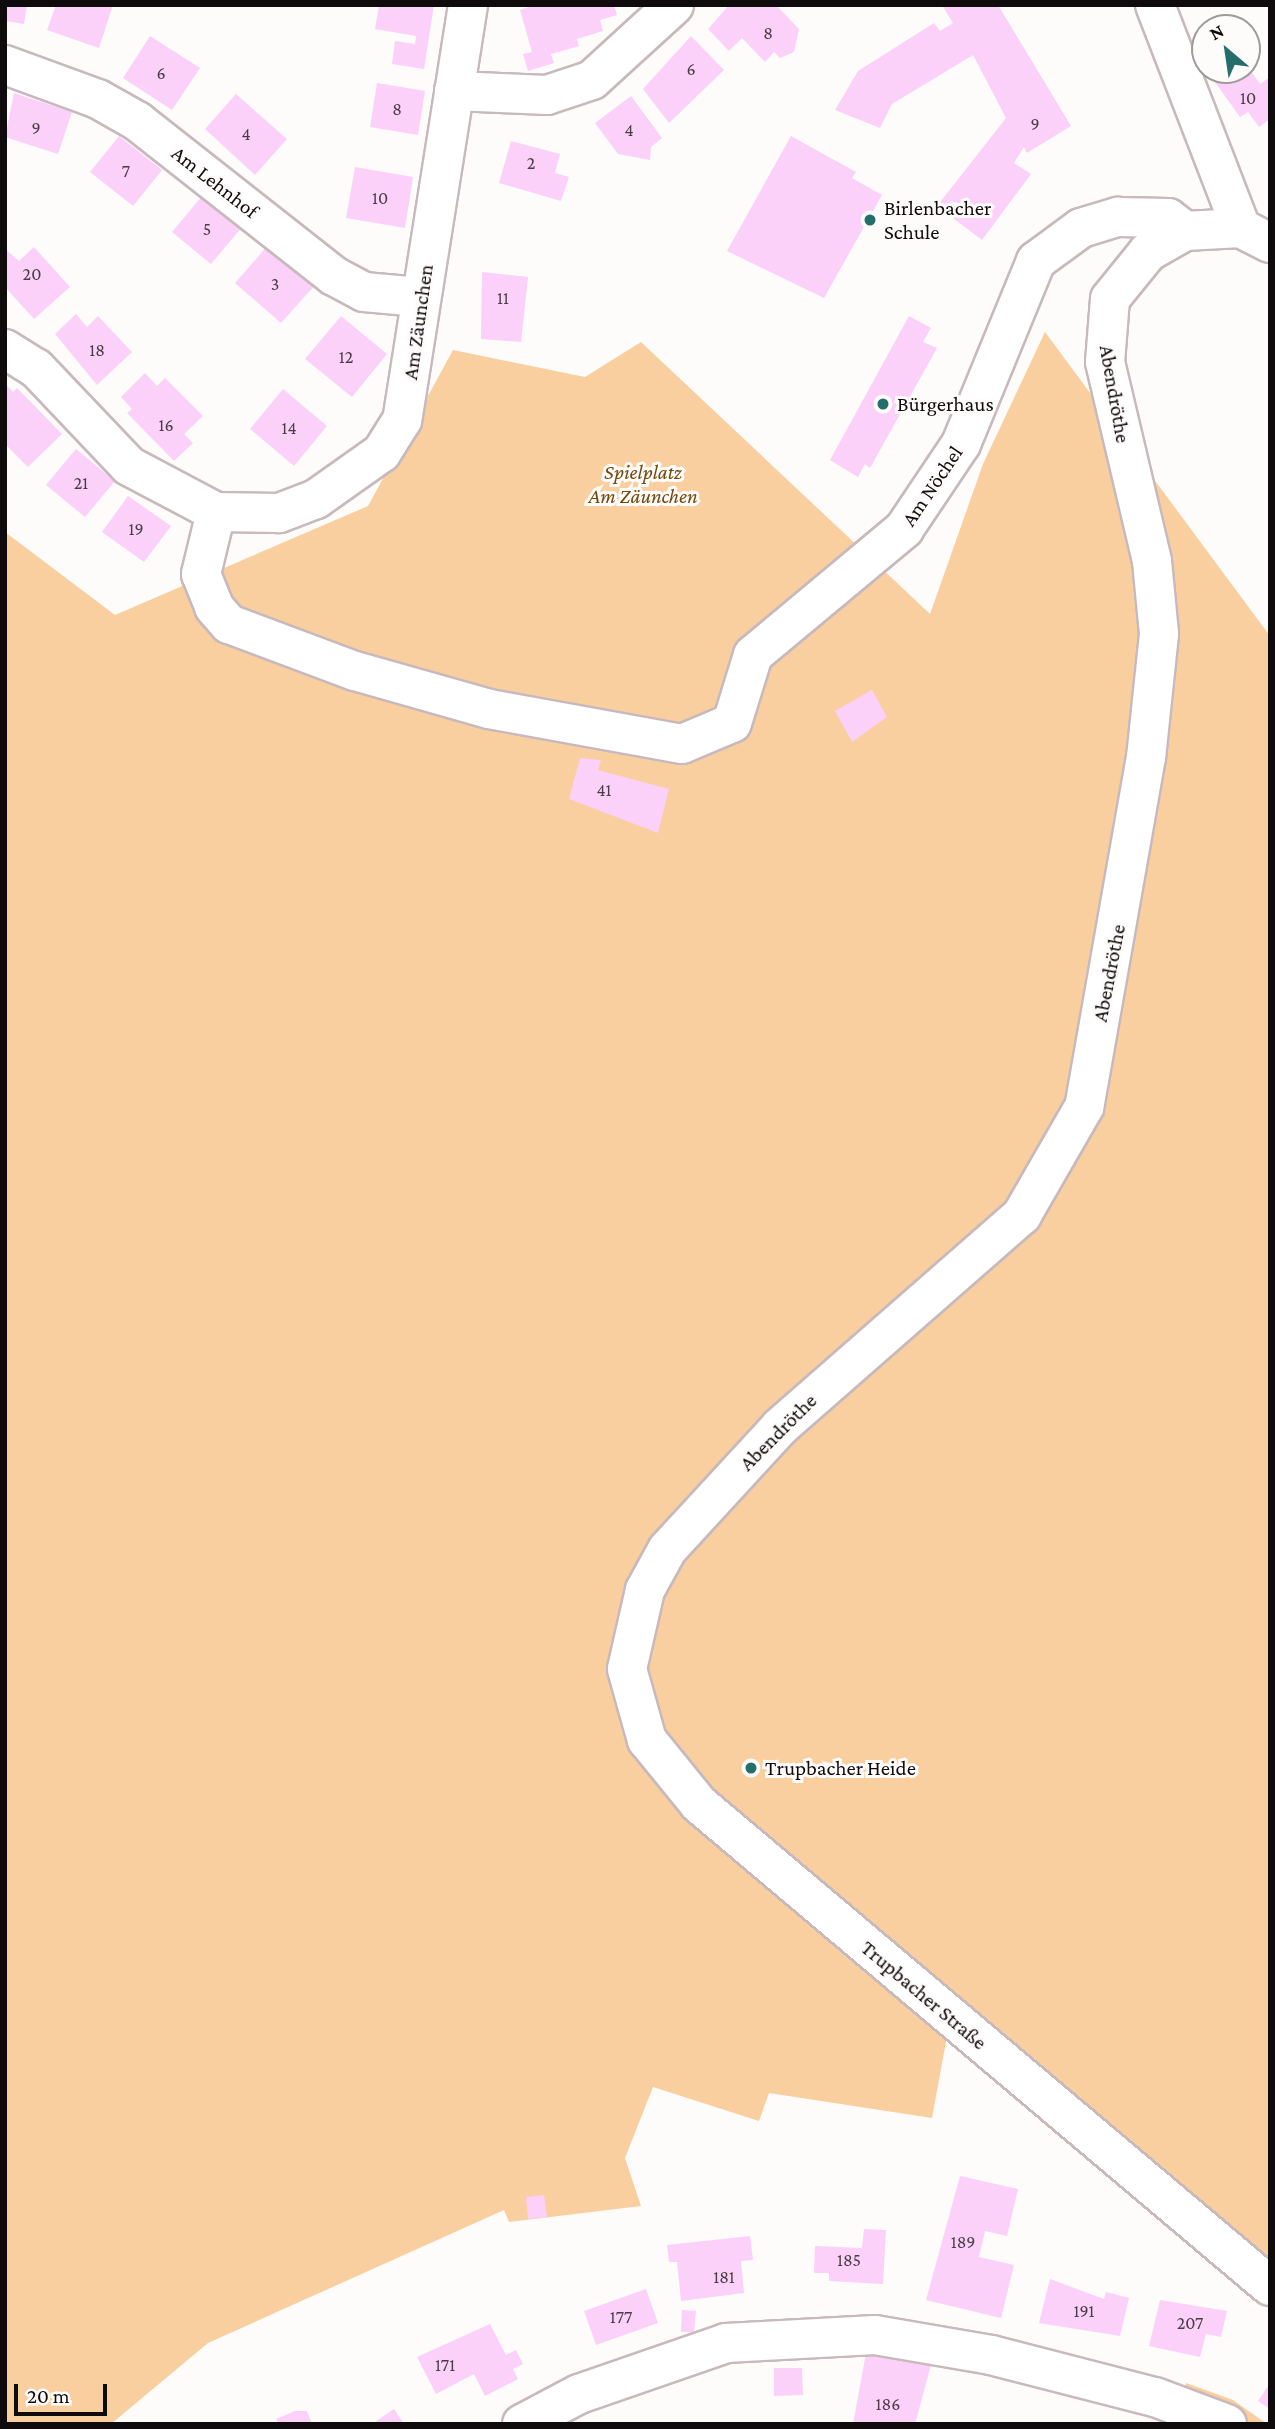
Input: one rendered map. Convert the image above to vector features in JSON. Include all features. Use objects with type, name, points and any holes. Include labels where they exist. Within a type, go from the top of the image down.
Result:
[{"type":"street","name":"Am Zäunchen","points":[[5,349],[36,368],[129,466],[216,512],[279,513],[352,479],[381,453],[402,420],[468,5]]},
{"type":"street","points":[[454,91],[548,95],[592,80],[674,5]]},
{"type":"street","points":[[1155,5],[1255,235],[1185,231]]},
{"type":"street","name":"Am Lehnhof","points":[[5,65],[98,99],[137,121],[334,276],[364,292],[420,297]]},
{"type":"street","name":"Am Nöchel","points":[[216,512],[201,574],[214,607],[229,624],[355,671],[489,709],[682,744],[732,723],[753,655],[904,529],[961,444],[1036,261],[1081,228],[1118,217],[1168,218],[1185,231]]},
{"type":"street","name":"Abendröthe","points":[[627,1669],[645,1590],[667,1550],[780,1427],[1022,1215],[1084,1107],[1146,757],[1159,634],[1152,561],[1105,362],[1104,329],[1125,273],[1185,231]]},
{"type":"street","name":"Trupbacher Straße","points":[[627,1669],[647,1740],[699,1804],[1270,2286]]},
{"type":"street","points":[[522,2424],[579,2394],[726,2343],[875,2335],[991,2355],[1155,2397],[1227,2424]]},
{"type":"green space","name":"Spielplatz Am Zäunchen","points":[[1045,332],[1270,636],[1270,2277],[948,2031],[932,2118],[769,2093],[759,2121],[653,2087],[625,2158],[641,2206],[509,2222],[504,2210],[208,2343],[111,2424],[5,2424],[5,532],[115,615],[368,506],[453,350],[585,377],[641,342],[930,614],[983,464]]},
{"type":"green space","points":[[1186,2383],[1233,2400],[1267,2424],[1180,2424]]},
{"type":"building","points":[[5,5],[27,5],[24,24],[5,21]]},
{"type":"building","points":[[56,5],[113,5],[99,48],[47,30]]},
{"type":"building","points":[[379,5],[434,5],[424,69],[392,64],[395,41],[415,44],[416,36],[375,29]]},
{"type":"building","points":[[535,5],[614,5],[617,15],[600,20],[603,31],[577,39],[579,46],[551,54],[554,63],[528,71],[523,54],[532,52],[520,10]]},
{"type":"building","points":[[729,5],[776,5],[799,29],[794,52],[780,58],[774,52],[765,62],[742,38],[729,51],[708,29]]},
{"type":"building","points":[[942,5],[998,5],[1071,126],[1027,153],[1024,147],[1014,163],[1031,174],[982,240],[937,206],[1006,118],[973,55],[892,104],[880,128],[835,110],[858,71],[934,23],[940,31],[953,23]]},
{"type":"building","points":[[150,36],[200,68],[172,110],[123,78]]},
{"type":"building","points":[[691,36],[724,70],[669,123],[643,89]]},
{"type":"building","points":[[1270,77],[1270,119],[1259,127],[1248,112],[1240,117],[1216,84],[1261,84]]},
{"type":"building","points":[[377,83],[425,91],[418,135],[370,127]]},
{"type":"building","points":[[14,93],[72,112],[58,154],[5,137]]},
{"type":"building","points":[[236,94],[287,139],[255,175],[205,129]]},
{"type":"building","points":[[631,96],[662,138],[651,147],[650,160],[618,154],[595,123]]},
{"type":"building","points":[[119,136],[162,170],[133,206],[90,172]]},
{"type":"building","points":[[791,136],[856,172],[852,178],[882,195],[824,298],[727,251]]},
{"type":"building","points":[[511,141],[560,154],[555,173],[569,177],[561,201],[499,183]]},
{"type":"building","points":[[355,167],[413,177],[405,228],[346,218]]},
{"type":"building","points":[[203,195],[242,227],[211,264],[172,232]]},
{"type":"building","points":[[269,244],[315,285],[281,323],[235,283]]},
{"type":"building","points":[[34,247],[70,287],[34,319],[5,287],[5,249],[19,261]]},
{"type":"building","points":[[482,272],[528,277],[521,342],[481,339]]},
{"type":"building","points":[[76,314],[87,327],[98,316],[132,352],[97,385],[55,334]]},
{"type":"building","points":[[341,316],[387,354],[352,397],[305,359]]},
{"type":"building","name":"Bürgerhaus","points":[[909,316],[931,328],[923,342],[937,348],[870,468],[865,464],[858,477],[830,460]]},
{"type":"building","points":[[145,373],[157,386],[165,378],[203,416],[184,434],[193,443],[174,461],[127,413],[132,409],[121,397]]},
{"type":"building","points":[[5,384],[13,392],[17,388],[62,434],[28,467],[5,444]]},
{"type":"building","points":[[283,389],[327,426],[294,466],[250,429]]},
{"type":"building","points":[[76,449],[115,481],[85,517],[46,485]]},
{"type":"building","points":[[128,496],[171,526],[144,562],[102,532]]},
{"type":"building","points":[[872,690],[887,717],[852,742],[835,711]]},
{"type":"building","points":[[580,758],[601,760],[598,770],[669,789],[658,833],[569,799]]},
{"type":"building","points":[[960,2176],[1018,2189],[1007,2236],[985,2231],[979,2257],[1014,2265],[1001,2318],[926,2300]]},
{"type":"building","points":[[544,2195],[547,2217],[528,2219],[526,2197]]},
{"type":"building","points":[[864,2229],[886,2230],[883,2284],[829,2281],[829,2273],[814,2273],[815,2246],[862,2248]]},
{"type":"building","points":[[750,2236],[753,2260],[741,2261],[744,2293],[681,2301],[677,2262],[669,2262],[667,2245]]},
{"type":"building","points":[[1050,2279],[1104,2299],[1106,2292],[1129,2298],[1120,2336],[1039,2323]]},
{"type":"building","points":[[646,2289],[658,2323],[596,2345],[584,2311]]},
{"type":"building","points":[[1160,2300],[1227,2311],[1221,2337],[1206,2334],[1200,2357],[1149,2346]]},
{"type":"building","points":[[682,2310],[696,2311],[694,2332],[681,2332]]},
{"type":"building","points":[[490,2324],[506,2355],[516,2350],[523,2364],[513,2369],[518,2379],[485,2396],[474,2374],[436,2394],[417,2357]]},
{"type":"building","points":[[866,2353],[931,2365],[915,2424],[853,2424]]},
{"type":"building","points":[[774,2368],[802,2368],[803,2395],[774,2396]]},
{"type":"building","points":[[1270,2383],[1270,2409],[1258,2401]]},
{"type":"building","points":[[394,2409],[404,2424],[372,2424]]},
{"type":"building","points":[[295,2411],[307,2411],[312,2424],[279,2424],[276,2419]]},
{"type":"place","name":"Birlenbacher Schule","points":[[870,220]]},
{"type":"place","name":"Bürgerhaus","points":[[883,404]]},
{"type":"place","name":"Trupbacher Heide","points":[[751,1768]]}]
